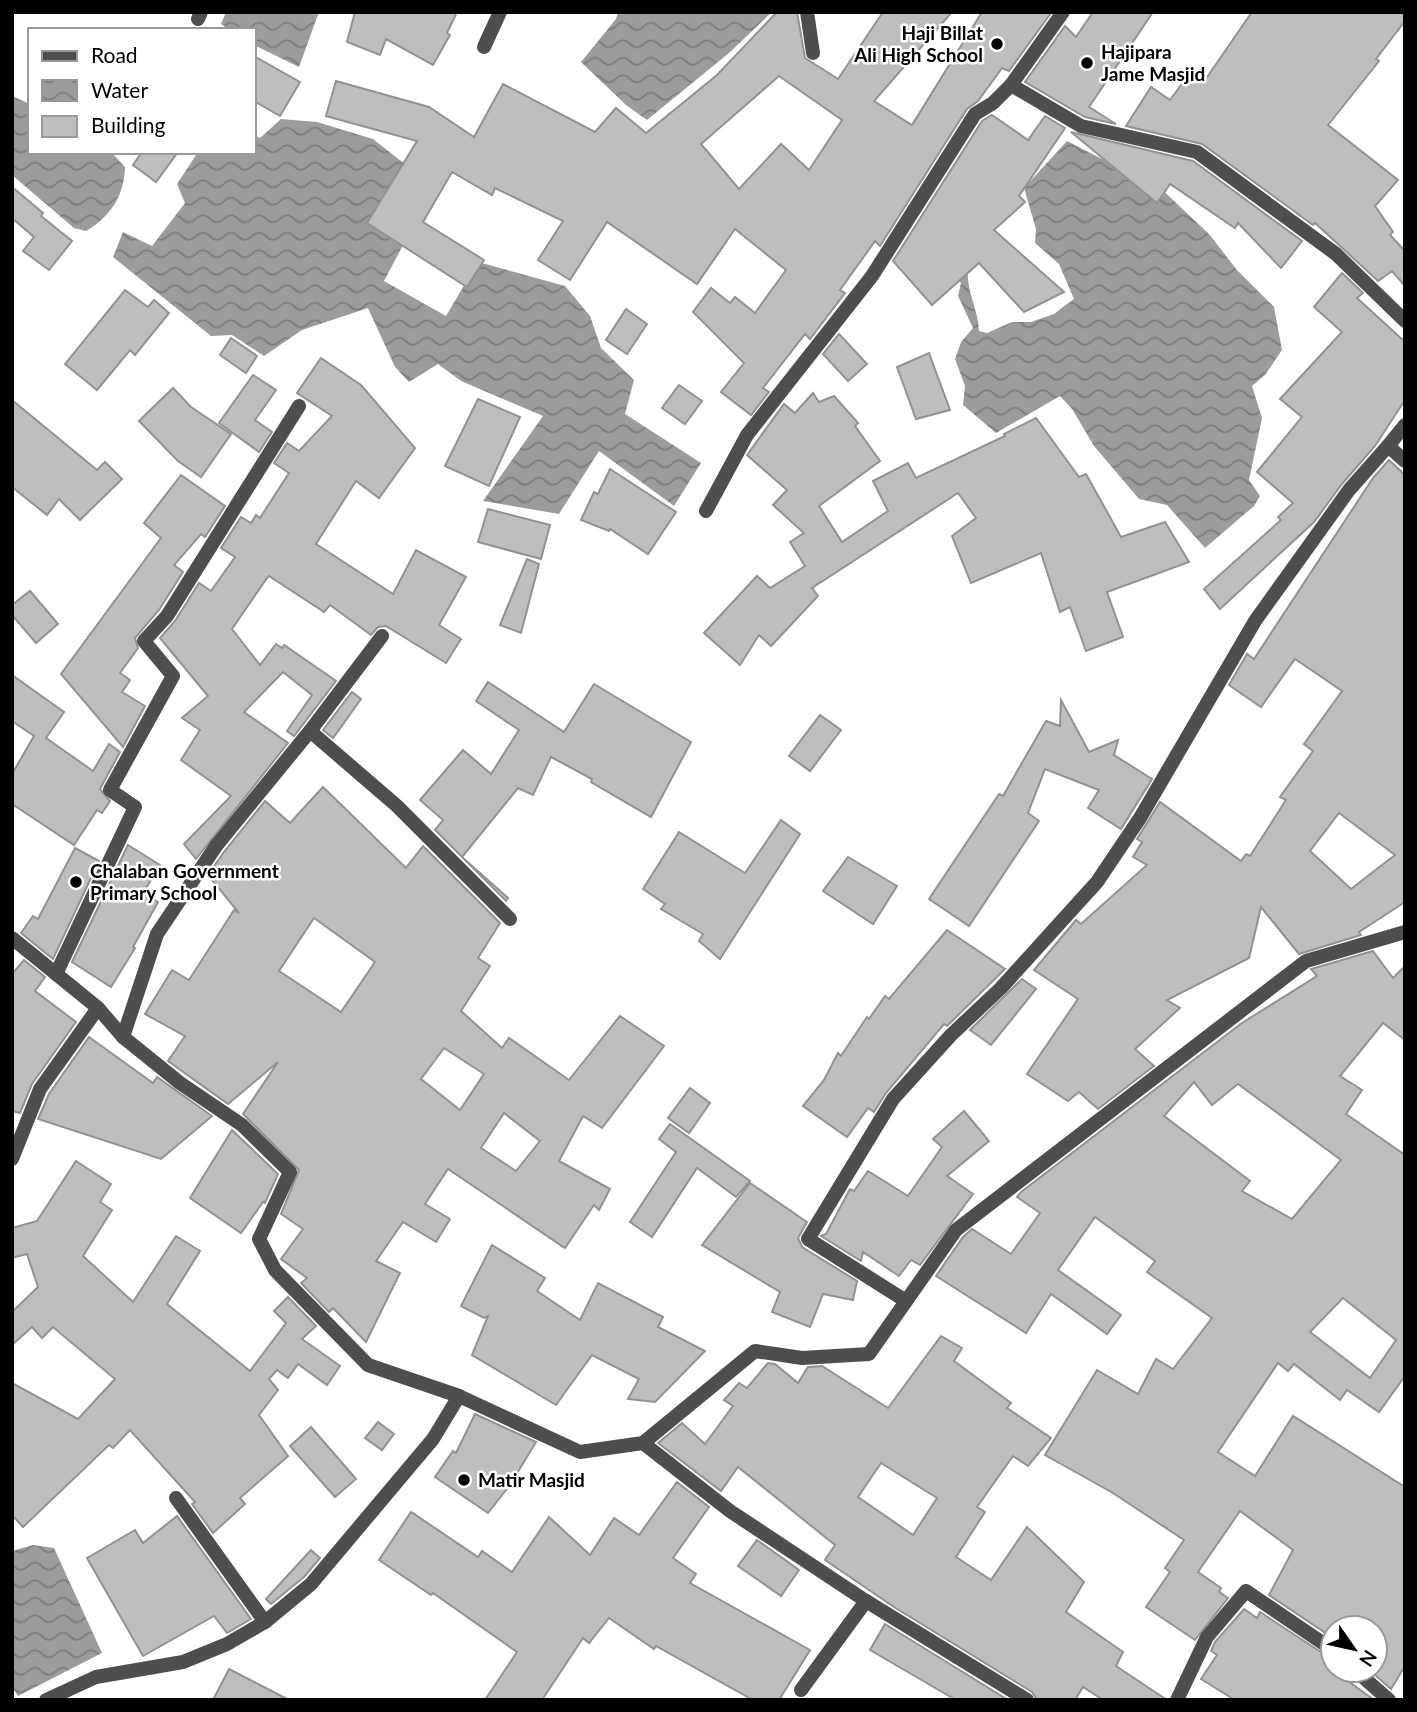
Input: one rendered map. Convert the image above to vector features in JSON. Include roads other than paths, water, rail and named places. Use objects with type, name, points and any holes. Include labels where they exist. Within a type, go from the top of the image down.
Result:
[{"type":"street","points":[[484,47],[500,12]]},
{"type":"street","points":[[807,12],[813,52]]},
{"type":"street","points":[[706,511],[747,435],[872,276],[975,114],[993,103],[1011,85],[1063,12]]},
{"type":"street","points":[[1011,85],[1081,126],[1197,152],[1336,254],[1405,321]]},
{"type":"street","points":[[56,974],[135,807],[110,790],[173,676],[144,641],[167,616],[299,406]]},
{"type":"street","points":[[906,1301],[808,1239],[893,1099],[951,1035],[1001,988],[1097,882],[1160,785],[1255,621],[1349,490],[1405,425]]},
{"type":"street","points":[[1388,446],[1405,461]]},
{"type":"street","points":[[122,1037],[157,934],[216,846],[310,731],[382,636]]},
{"type":"street","points":[[310,731],[397,806],[510,919]]},
{"type":"street","points":[[12,938],[98,1008],[122,1037],[180,1083],[242,1125],[290,1172],[259,1240],[275,1270],[368,1365],[459,1396],[580,1452],[643,1443],[755,1351],[802,1358],[869,1354],[956,1230],[1306,961],[1405,933]]},
{"type":"street","points":[[12,1159],[40,1090],[98,1008]]},
{"type":"street","points":[[46,1700],[96,1677],[183,1662],[227,1644],[265,1622],[311,1584],[433,1439],[459,1396]]},
{"type":"street","points":[[643,1443],[730,1511],[866,1601],[1027,1700]]},
{"type":"street","points":[[176,1498],[265,1622]]},
{"type":"street","points":[[1177,1700],[1207,1637],[1246,1591],[1319,1641]]},
{"type":"street","points":[[801,1690],[866,1601]]},
{"type":"street","points":[[1371,1684],[1389,1700]]},
{"type":"water","points":[[226,12],[319,12],[299,67],[256,46],[256,28],[227,28],[221,24]]},
{"type":"water","points":[[618,12],[772,12],[729,53],[647,120],[626,105],[581,62],[616,19]]},
{"type":"water","points":[[12,96],[28,103],[28,154],[113,154],[125,167],[119,196],[109,212],[86,231],[74,228],[12,175]]},
{"type":"water","points":[[281,119],[317,122],[373,139],[434,187],[384,281],[446,316],[478,262],[565,286],[590,316],[601,348],[634,380],[625,414],[701,463],[674,506],[599,451],[559,514],[483,501],[543,416],[461,381],[438,364],[409,382],[395,367],[368,308],[302,330],[264,356],[232,335],[211,336],[113,257],[123,232],[152,246],[185,203],[177,184],[197,154],[256,154],[256,136],[260,138]]},
{"type":"water","points":[[1067,141],[1102,159],[1138,167],[1209,234],[1237,270],[1274,307],[1282,350],[1265,375],[1252,386],[1262,418],[1249,480],[1260,496],[1254,506],[1205,548],[1167,505],[1139,499],[1094,446],[1072,409],[1060,396],[996,433],[963,405],[965,386],[955,359],[961,342],[973,328],[958,296],[961,283],[926,240],[968,269],[979,331],[987,333],[1012,322],[1031,322],[1054,314],[1074,299],[1059,264],[1035,243],[1036,229],[1024,188]]},
{"type":"water","points":[[33,1545],[54,1548],[102,1653],[18,1696],[12,1687],[12,1551]]},
{"type":"place","name":"Haji Billat Ali High School","points":[[997,44]]},
{"type":"place","name":"Hajipara Jame Masjid","points":[[1087,63]]},
{"type":"place","name":"Chalaban Government Primary School","points":[[76,882]]},
{"type":"place","name":"Matir Masjid","points":[[464,1480]]}]
